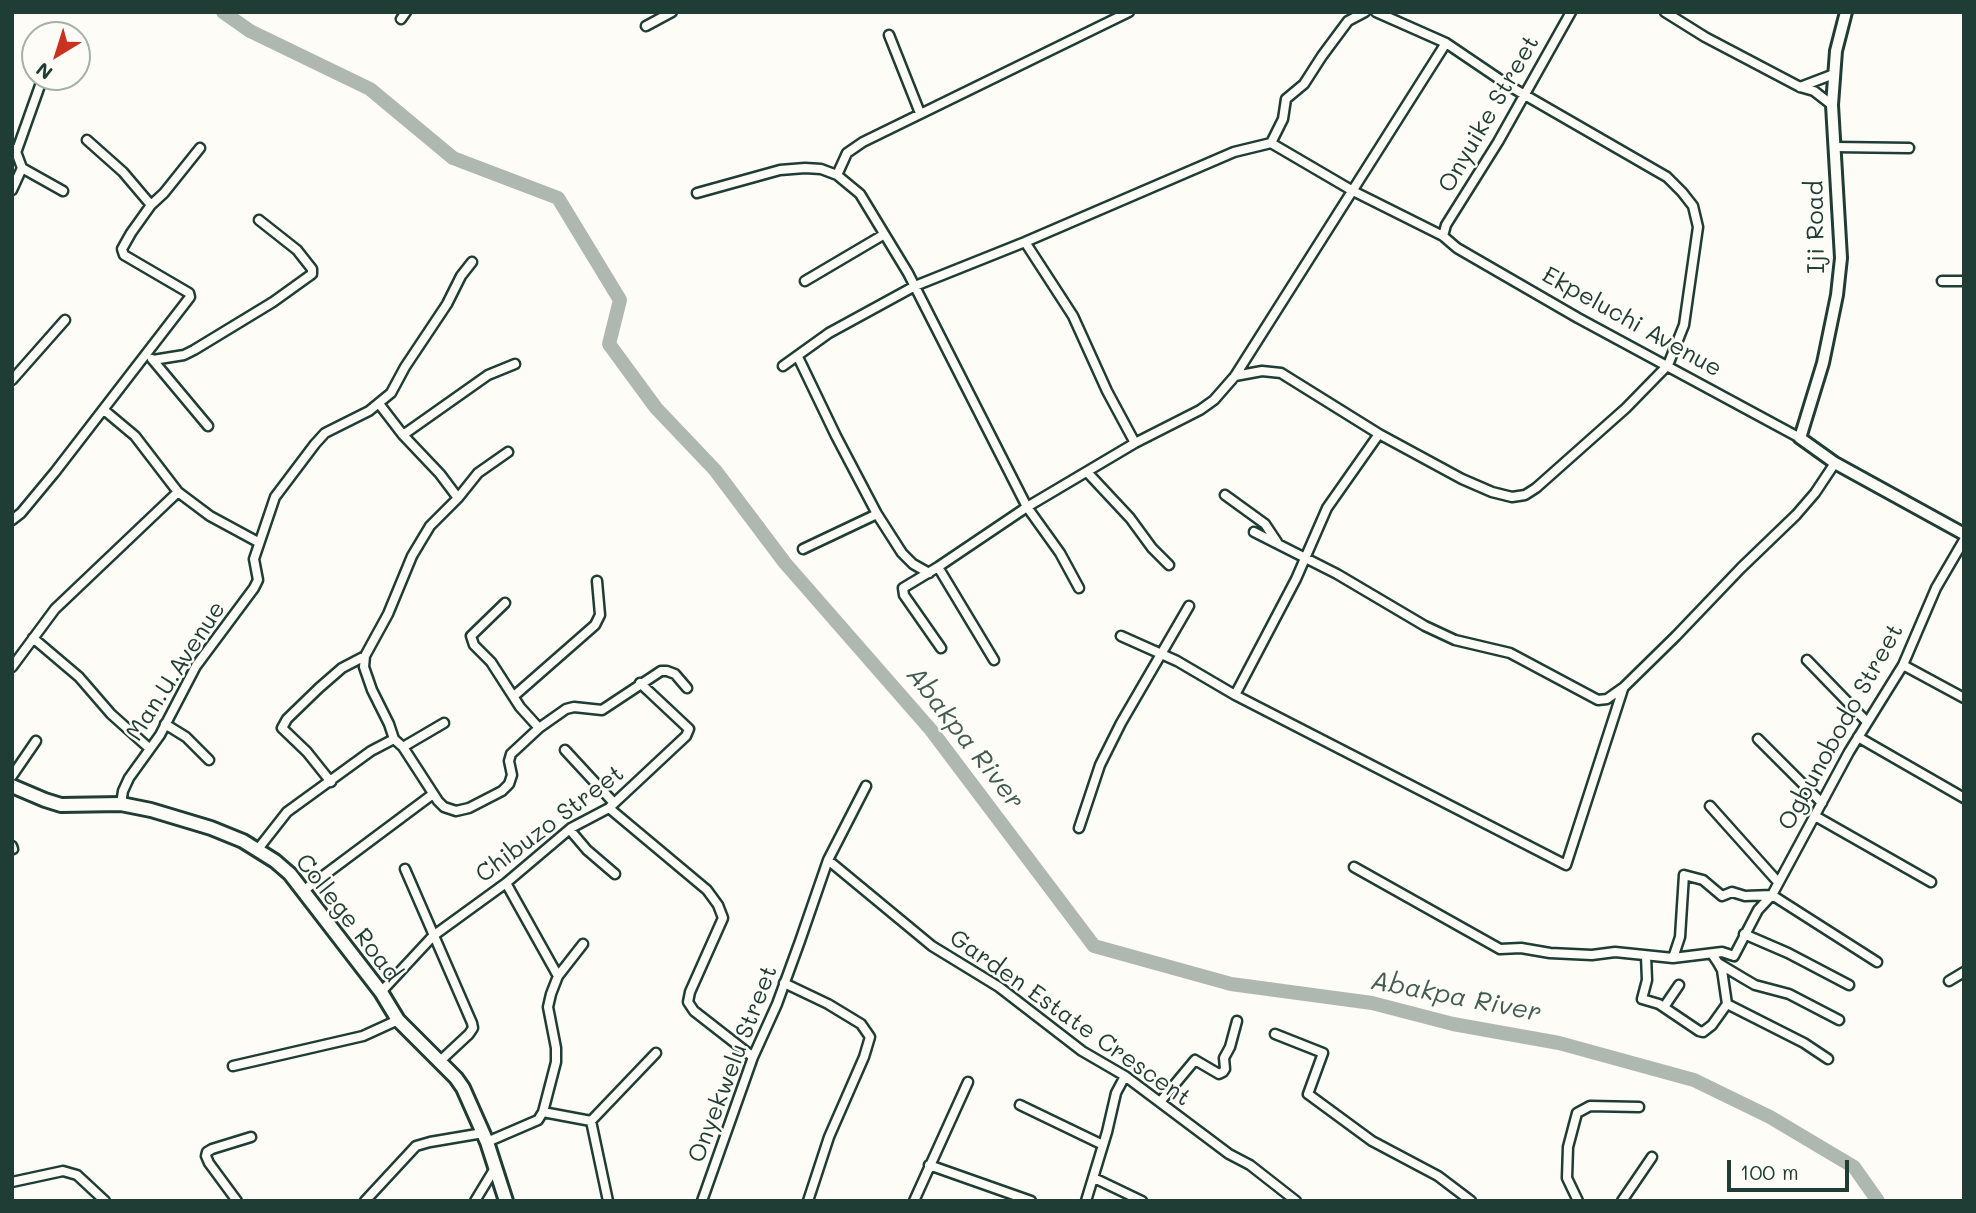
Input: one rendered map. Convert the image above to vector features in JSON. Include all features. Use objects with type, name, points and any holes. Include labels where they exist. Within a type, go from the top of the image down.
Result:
[{"type":"main road","name":"College Road","points":[[12,786],[61,804],[121,804],[151,810],[211,828],[258,849],[275,861],[303,891],[381,992],[398,1020],[463,1088],[485,1138],[506,1201]]},
{"type":"street","points":[[646,26],[672,12]]},
{"type":"street","points":[[837,175],[847,153],[855,147],[1129,12]]},
{"type":"street","points":[[783,366],[829,333],[915,286],[1234,152],[1272,143],[1283,119],[1286,99],[1304,84],[1354,12]]},
{"type":"street","points":[[1348,21],[1365,12]]},
{"type":"street","points":[[1235,376],[1262,371],[1281,373],[1379,434],[1462,479],[1512,497],[1525,495],[1536,488],[1626,408],[1668,365],[1684,325],[1698,227],[1693,206],[1667,177],[1499,80],[1446,43],[1376,12]]},
{"type":"street","name":"Onyuike Street","points":[[1443,236],[1446,225],[1525,94],[1570,12]]},
{"type":"street","points":[[1665,12],[1705,37],[1800,87],[1814,91],[1832,105]]},
{"type":"street","name":"Iji Road","points":[[1800,438],[1823,363],[1837,295],[1841,258],[1832,105],[1836,51],[1846,12]]},
{"type":"street","points":[[889,35],[920,113]]},
{"type":"street","points":[[941,648],[902,591],[910,583],[1027,507],[1214,400],[1235,376],[1446,43]]},
{"type":"street","points":[[1800,87],[1834,74]]},
{"type":"street","points":[[37,91],[15,148],[22,169],[63,191]]},
{"type":"street","points":[[87,140],[123,172],[151,205]]},
{"type":"street","name":"Ekpeluchi Avenue","points":[[1272,143],[1353,191],[1443,236],[1457,248],[1578,318],[1800,438],[1835,463],[1964,534]]},
{"type":"street","points":[[1835,147],[1909,148]]},
{"type":"street","points":[[12,520],[29,503],[117,390],[150,357],[190,297],[189,293],[127,259],[122,249],[151,205],[200,148]]},
{"type":"street","points":[[12,190],[22,169]]},
{"type":"street","points":[[697,194],[780,170],[821,169],[837,175],[860,194],[915,286],[1027,507],[1060,553],[1079,587]]},
{"type":"street","points":[[150,357],[184,355],[194,350],[273,302],[312,274],[312,269],[297,250],[259,219]]},
{"type":"street","points":[[805,281],[883,235]]},
{"type":"street","points":[[1025,242],[1073,316],[1107,391],[1135,443]]},
{"type":"street","name":"Man.U.Avenue","points":[[121,804],[123,791],[196,666],[258,580],[254,559],[275,497],[325,433],[380,405],[391,393],[472,262]]},
{"type":"street","points":[[1942,282],[1964,281]]},
{"type":"street","points":[[12,380],[65,320]]},
{"type":"street","points":[[798,356],[877,514],[902,552],[913,564],[929,573]]},
{"type":"street","points":[[150,357],[208,426]]},
{"type":"street","points":[[403,436],[488,375],[516,364]]},
{"type":"street","points":[[380,405],[403,436],[440,474],[458,498]]},
{"type":"street","points":[[104,410],[135,436],[177,492],[210,516],[258,542]]},
{"type":"street","points":[[1235,695],[1306,558],[1327,508],[1379,434]]},
{"type":"street","points":[[508,452],[478,474],[430,526],[365,656],[364,667],[372,691],[394,739],[403,747],[433,794],[444,807],[456,811],[469,808],[502,791],[509,784],[512,775],[509,761],[511,754],[539,728],[566,709],[574,707],[602,710],[652,675],[667,671],[675,674],[687,688]]},
{"type":"street","points":[[1254,532],[1306,558],[1425,626],[1455,640],[1510,653],[1598,700],[1607,699],[1624,687],[1796,515],[1835,463]]},
{"type":"street","points":[[1087,472],[1169,565]]},
{"type":"street","points":[[12,667],[55,609],[177,492]]},
{"type":"street","points":[[1225,495],[1265,524],[1279,545]]},
{"type":"street","points":[[803,549],[877,514]]},
{"type":"street","name":"Ogbunobodo Street","points":[[1712,954],[1734,956],[1758,910],[1772,895],[1858,737],[1903,665],[1924,613],[1964,540]]},
{"type":"street","points":[[938,567],[994,660]]},
{"type":"street","points":[[514,696],[595,625],[600,615],[597,581]]},
{"type":"street","points":[[505,603],[471,636],[474,645],[491,662],[539,728]]},
{"type":"street","points":[[1079,828],[1100,765],[1121,723],[1163,655],[1189,606]]},
{"type":"street","points":[[1121,636],[1200,673],[1235,695],[1566,865],[1624,687]]},
{"type":"street","points":[[33,638],[72,670],[111,714],[149,748]]},
{"type":"street","points":[[331,782],[307,752],[282,728],[287,719],[342,668],[365,656]]},
{"type":"street","points":[[1807,660],[1867,722]]},
{"type":"street","points":[[1903,665],[1964,698]]},
{"type":"street","name":"Chibuzo Street","points":[[381,992],[433,936],[506,883],[585,819],[612,805],[685,736],[689,729],[640,683]]},
{"type":"street","points":[[403,747],[444,723]]},
{"type":"street","points":[[164,724],[186,737],[209,760]]},
{"type":"street","points":[[1858,737],[1964,798]]},
{"type":"street","points":[[258,849],[287,812],[372,751],[394,739]]},
{"type":"street","points":[[1758,739],[1822,803]]},
{"type":"street","points":[[12,776],[36,741]]},
{"type":"street","points":[[565,750],[612,805],[707,890],[719,905],[723,918],[688,1002],[694,1011],[753,1057]]},
{"type":"street","name":"Onyekwelu Street","points":[[702,1201],[828,860],[866,786]]},
{"type":"street","points":[[303,891],[433,794]]},
{"type":"street","points":[[1710,807],[1778,882]]},
{"type":"street","points":[[1815,816],[1931,882]]},
{"type":"street","points":[[570,830],[587,850],[615,874]]},
{"type":"street","name":"Garden Estate Crescent","points":[[828,860],[932,946],[999,987],[1082,1051],[1125,1076],[1296,1201]]},
{"type":"street","points":[[1354,867],[1500,949],[1521,948],[1536,952],[1592,955],[1615,952],[1673,958],[1712,954],[1722,970],[1727,1004],[1706,1031],[1699,1031],[1664,1007],[1642,999],[1647,980],[1646,956]]},
{"type":"street","points":[[405,869],[473,1028],[439,1062]]},
{"type":"street","points":[[1673,958],[1680,937],[1684,875],[1703,880],[1722,896],[1732,892],[1745,896],[1772,895],[1877,962]]},
{"type":"street","points":[[506,883],[558,976]]},
{"type":"street","points":[[1744,934],[1788,953],[1849,985]]},
{"type":"street","points":[[365,1201],[416,1146],[430,1142],[485,1138],[538,1120],[543,1112],[555,1062],[556,1048],[548,1007],[558,976],[583,944]]},
{"type":"street","points":[[1718,963],[1755,985],[1777,989],[1839,1020]]},
{"type":"street","points":[[1949,981],[1964,972]]},
{"type":"street","points":[[784,983],[828,1004],[860,1024],[870,1037],[829,1137],[808,1201]]},
{"type":"street","points":[[1664,1007],[1679,985]]},
{"type":"street","points":[[1727,1004],[1755,1016],[1828,1059]]},
{"type":"street","points":[[233,1066],[363,1036],[398,1020]]},
{"type":"street","points":[[1160,1102],[1195,1060],[1219,1074],[1223,1072],[1224,1058],[1237,1021]]},
{"type":"street","points":[[1275,1034],[1323,1054],[1308,1094],[1372,1141],[1438,1177],[1467,1200]]},
{"type":"street","points":[[591,1121],[656,1053]]},
{"type":"street","points":[[1086,1201],[1116,1093],[1125,1076]]},
{"type":"street","points":[[914,1201],[968,1083]]},
{"type":"street","points":[[1020,1105],[1103,1144]]},
{"type":"street","points":[[1578,1201],[1567,1178],[1568,1147],[1577,1113],[1590,1106],[1639,1107]]},
{"type":"street","points":[[543,1112],[591,1121]]},
{"type":"street","points":[[591,1121],[608,1201]]},
{"type":"street","points":[[237,1201],[206,1156],[212,1149],[251,1137]]},
{"type":"street","points":[[1622,1201],[1652,1157]]},
{"type":"street","points":[[929,1165],[1006,1197],[1031,1201]]},
{"type":"street","points":[[475,1201],[495,1168]]},
{"type":"street","points":[[12,1182],[63,1171],[77,1175],[105,1201]]},
{"type":"street","points":[[1094,1178],[1142,1201]]},
{"type":"waterway","name":"Abakpa River","points":[[223,12],[250,31],[370,89],[453,158],[558,198],[620,300],[609,344],[656,408],[715,470],[785,563],[931,730],[1094,946],[1231,984],[1372,1003],[1453,1024],[1559,1043],[1694,1080],[1770,1117],[1854,1167],[1878,1201]]}]
